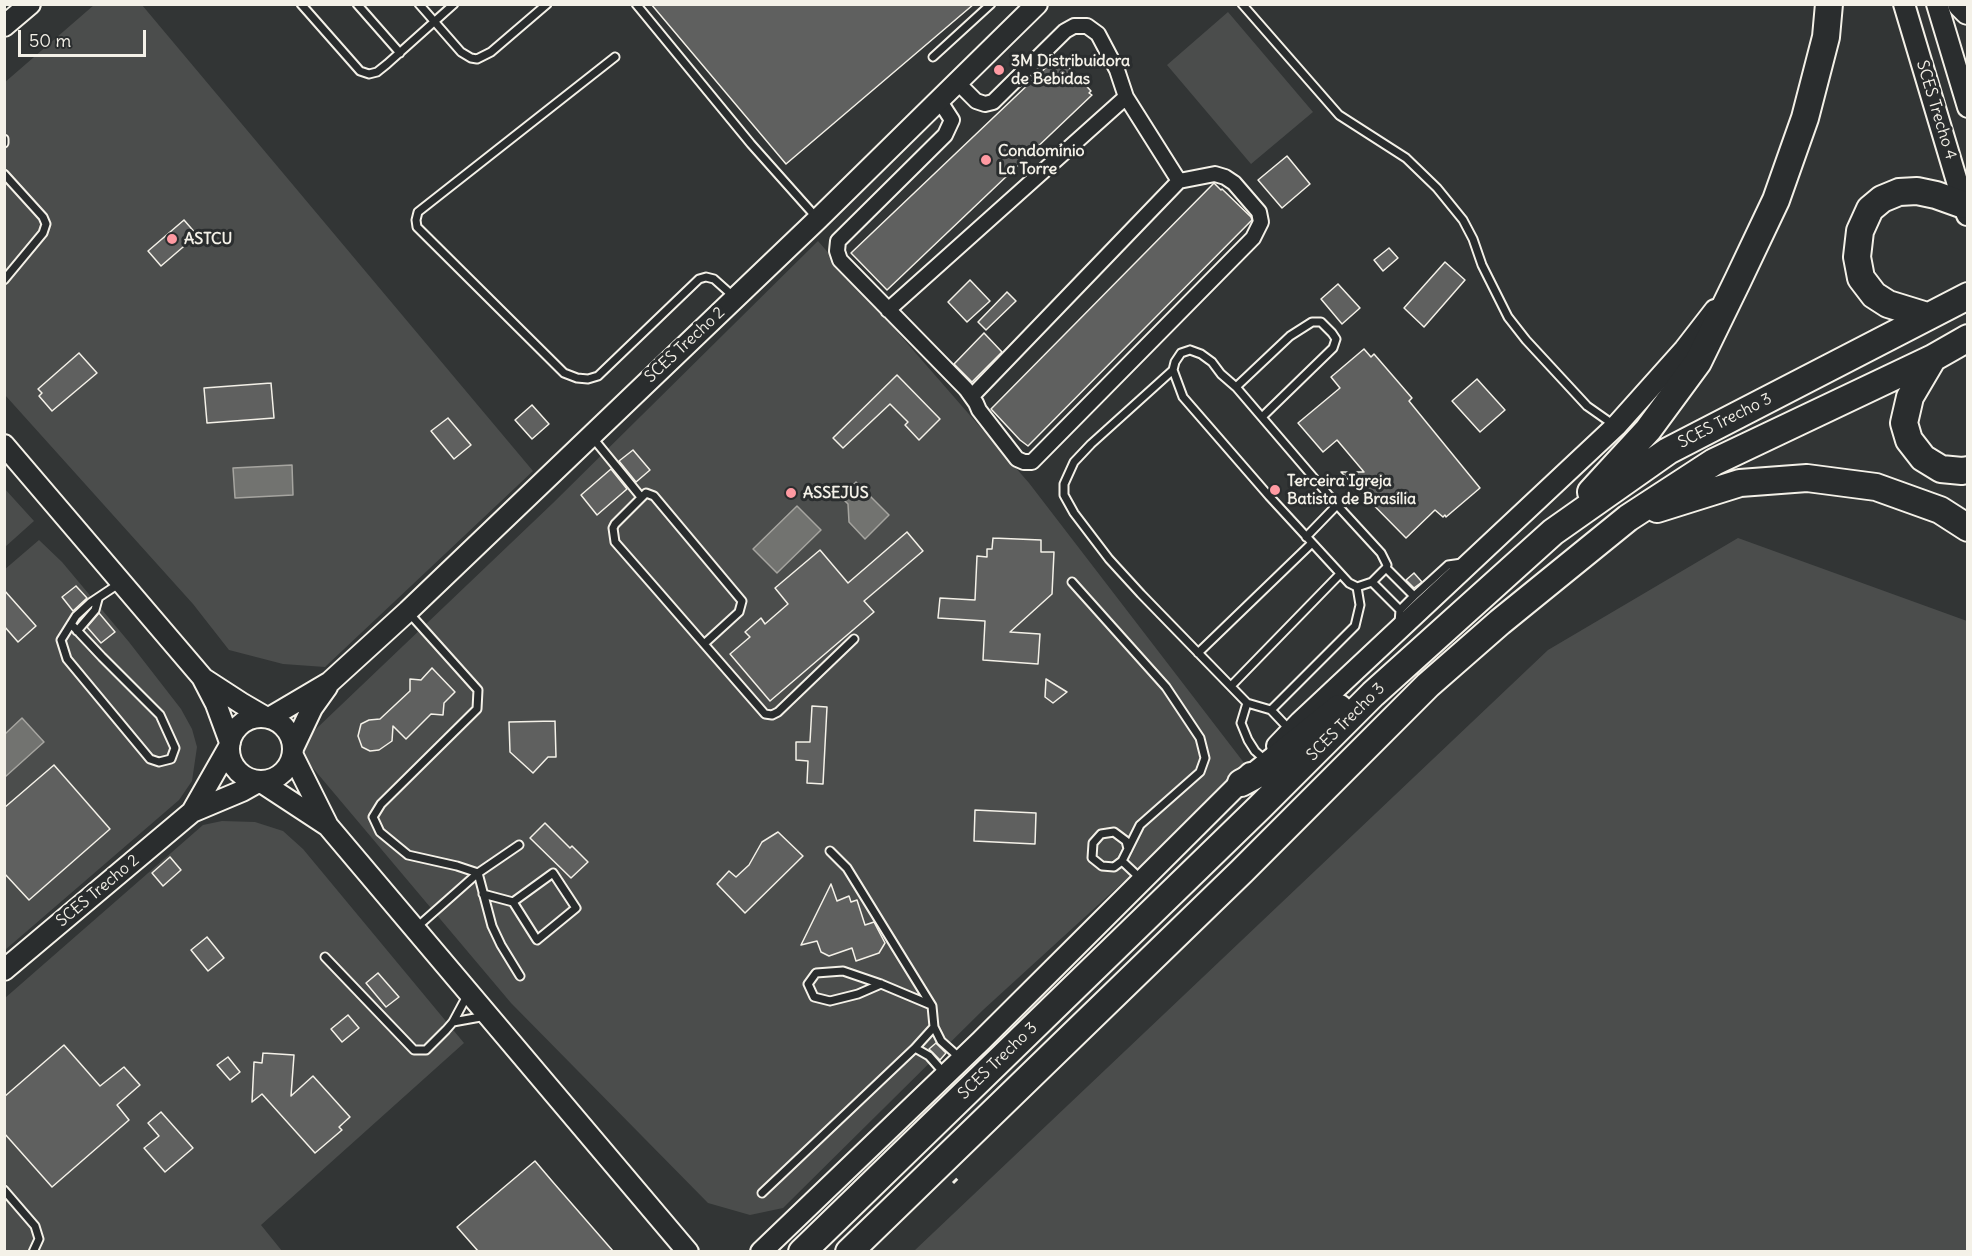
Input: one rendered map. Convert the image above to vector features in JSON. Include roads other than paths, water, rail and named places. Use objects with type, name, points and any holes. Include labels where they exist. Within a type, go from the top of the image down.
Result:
[{"type":"highway","points":[[1553,532],[1648,430],[1698,362],[1776,200],[1805,118],[1826,37],[1829,4]]},
{"type":"highway","points":[[1961,4],[1968,11]]},
{"type":"highway","points":[[1948,305],[1888,304],[1874,296],[1862,278],[1857,257],[1860,231],[1870,209],[1882,199],[1899,192],[1917,191],[1936,195],[1966,211]]},
{"type":"highway","name":"SCES Trecho 3","points":[[802,1251],[1260,807],[1373,694],[1553,532],[1668,451],[1948,305]]},
{"type":"highway","name":"SCES Trecho 3","points":[[849,1251],[1242,872],[1428,685],[1500,621],[1628,518],[1714,462],[1933,358],[1967,338]]},
{"type":"highway","points":[[1933,358],[1910,397],[1904,423],[1909,440],[1923,459],[1941,469],[1968,470]]},
{"type":"highway","points":[[1628,518],[1740,483],[1808,478],[1876,487],[1940,510],[1968,528]]},
{"type":"highway","points":[[1240,783],[1256,775],[1338,708],[1373,694]]},
{"type":"street","points":[[4,26],[30,4]]},
{"type":"street","name":"SCES Trecho 2","points":[[293,751],[312,708],[330,682],[408,611],[818,219],[1037,4]]},
{"type":"street","name":"SCES Trecho 4","points":[[1904,4],[1966,211]]},
{"type":"street","name":"SCES Trecho 4","points":[[1937,4],[1968,107]]},
{"type":"street","points":[[957,82],[976,101],[985,104],[993,102],[1065,31],[1074,26],[1087,27],[1098,34],[1117,70],[1126,97],[1179,181]]},
{"type":"street","points":[[888,310],[1126,97]]},
{"type":"street","points":[[939,100],[952,120],[945,135],[838,241],[837,251],[840,260],[972,396],[979,410],[1017,459],[1024,462],[1032,462],[1257,232],[1261,222],[1259,212],[1234,183],[1225,177],[1215,174],[1179,181],[972,396]]},
{"type":"street","points":[[761,1251],[962,1060],[1400,620],[1471,562],[1616,426],[1684,350],[1738,280]]},
{"type":"street","points":[[4,446],[202,677],[216,705],[229,745],[230,757],[240,774],[259,782],[328,826]]},
{"type":"street","points":[[202,677],[241,704],[286,728],[293,751],[328,826],[690,1251]]},
{"type":"street","name":"SCES Trecho 2","points":[[267,717],[330,682]]},
{"type":"street","points":[[229,745],[239,726],[256,717],[267,717]]},
{"type":"street","name":"SCES Trecho 2","points":[[192,812],[229,745]]},
{"type":"street","points":[[259,782],[272,780],[282,775],[289,766],[293,751]]},
{"type":"street","name":"SCES Trecho 2","points":[[4,970],[192,812],[259,782]]},
{"type":"lane","points":[[302,4],[360,71],[369,74],[377,72],[454,4]]},
{"type":"lane","points":[[357,4],[400,53]]},
{"type":"lane","points":[[419,4],[461,52],[477,59],[491,52],[547,4]]},
{"type":"lane","points":[[636,4],[736,126],[818,219]]},
{"type":"lane","points":[[933,57],[991,4]]},
{"type":"lane","points":[[1242,4],[1339,115],[1406,158],[1437,188],[1463,220],[1508,317],[1526,340],[1587,406],[1616,426]]},
{"type":"lane","points":[[615,57],[418,213],[417,227],[564,374],[577,378],[588,379],[598,376],[699,279],[706,277],[714,279],[735,298]]},
{"type":"lane","points":[[4,174],[43,217],[46,224],[43,233],[4,280]]},
{"type":"lane","points":[[1236,387],[1290,336],[1312,322],[1321,322],[1332,333],[1336,339],[1334,348],[1262,417]]},
{"type":"lane","points":[[1291,731],[1271,710],[1247,703],[1109,559],[1074,513],[1064,495],[1064,484],[1074,462],[1090,444],[1173,370],[1181,353],[1190,350],[1201,354],[1236,387],[1381,553],[1386,568],[1414,596]]},
{"type":"lane","points":[[1173,370],[1183,397],[1349,584],[1357,587],[1372,582],[1386,568]]},
{"type":"lane","points":[[590,435],[640,497]]},
{"type":"lane","points":[[704,644],[739,612],[742,601],[654,496],[645,493],[615,524],[613,528],[615,542],[765,714],[772,715],[778,712],[854,639]]},
{"type":"lane","points":[[1198,653],[1309,540],[1337,505]]},
{"type":"lane","points":[[1372,582],[1400,620],[1414,596],[1448,565],[1471,562]]},
{"type":"lane","points":[[1231,686],[1340,574]]},
{"type":"lane","points":[[71,624],[160,715],[175,748],[171,759],[159,762],[150,759],[67,659],[62,640],[71,624],[76,616],[90,603],[121,582]]},
{"type":"lane","points":[[1072,582],[1167,687],[1200,738],[1205,758],[1200,772],[1140,825],[1128,850],[1122,861],[1114,867],[1102,866],[1092,858],[1093,843],[1101,834],[1114,832],[1126,841],[1128,850]]},
{"type":"lane","points":[[1271,710],[1355,626],[1360,605],[1357,587]]},
{"type":"lane","points":[[77,631],[95,610],[98,599]]},
{"type":"lane","points":[[408,611],[478,690],[477,708],[381,804],[373,818],[380,832],[408,855],[478,873]]},
{"type":"lane","points":[[1247,703],[1241,723],[1255,751],[1264,759]]},
{"type":"lane","points":[[415,928],[478,873],[519,845]]},
{"type":"lane","points":[[830,851],[847,868],[932,1006],[934,1027],[941,1041],[962,1060]]},
{"type":"lane","points":[[1122,861],[1142,881]]},
{"type":"lane","points":[[478,873],[496,936],[520,976]]},
{"type":"lane","points":[[483,894],[513,902],[537,940],[576,908],[552,873],[513,902]]},
{"type":"lane","points":[[325,957],[414,1050],[426,1050],[453,1022],[469,992]]},
{"type":"lane","points":[[881,984],[858,994],[830,1001],[814,997],[808,984],[816,973],[843,971],[881,984],[932,1006]]},
{"type":"lane","points":[[453,1022],[489,1016]]},
{"type":"lane","points":[[762,1193],[915,1048],[934,1027]]},
{"type":"lane","points":[[915,1048],[929,1056],[946,1075]]},
{"type":"lane","points":[[4,1190],[35,1226],[39,1239],[33,1251]]},
{"type":"place","name":"3M Distribuidora de Bebidas","points":[[999,70]]},
{"type":"place","name":"Condomínio La Torre","points":[[986,160]]},
{"type":"place","name":"ASTCU","points":[[172,239]]},
{"type":"place","name":"Terceira Igreja Batista de Brasília","points":[[1275,490]]},
{"type":"place","name":"ASSEJUS","points":[[791,493]]}]
